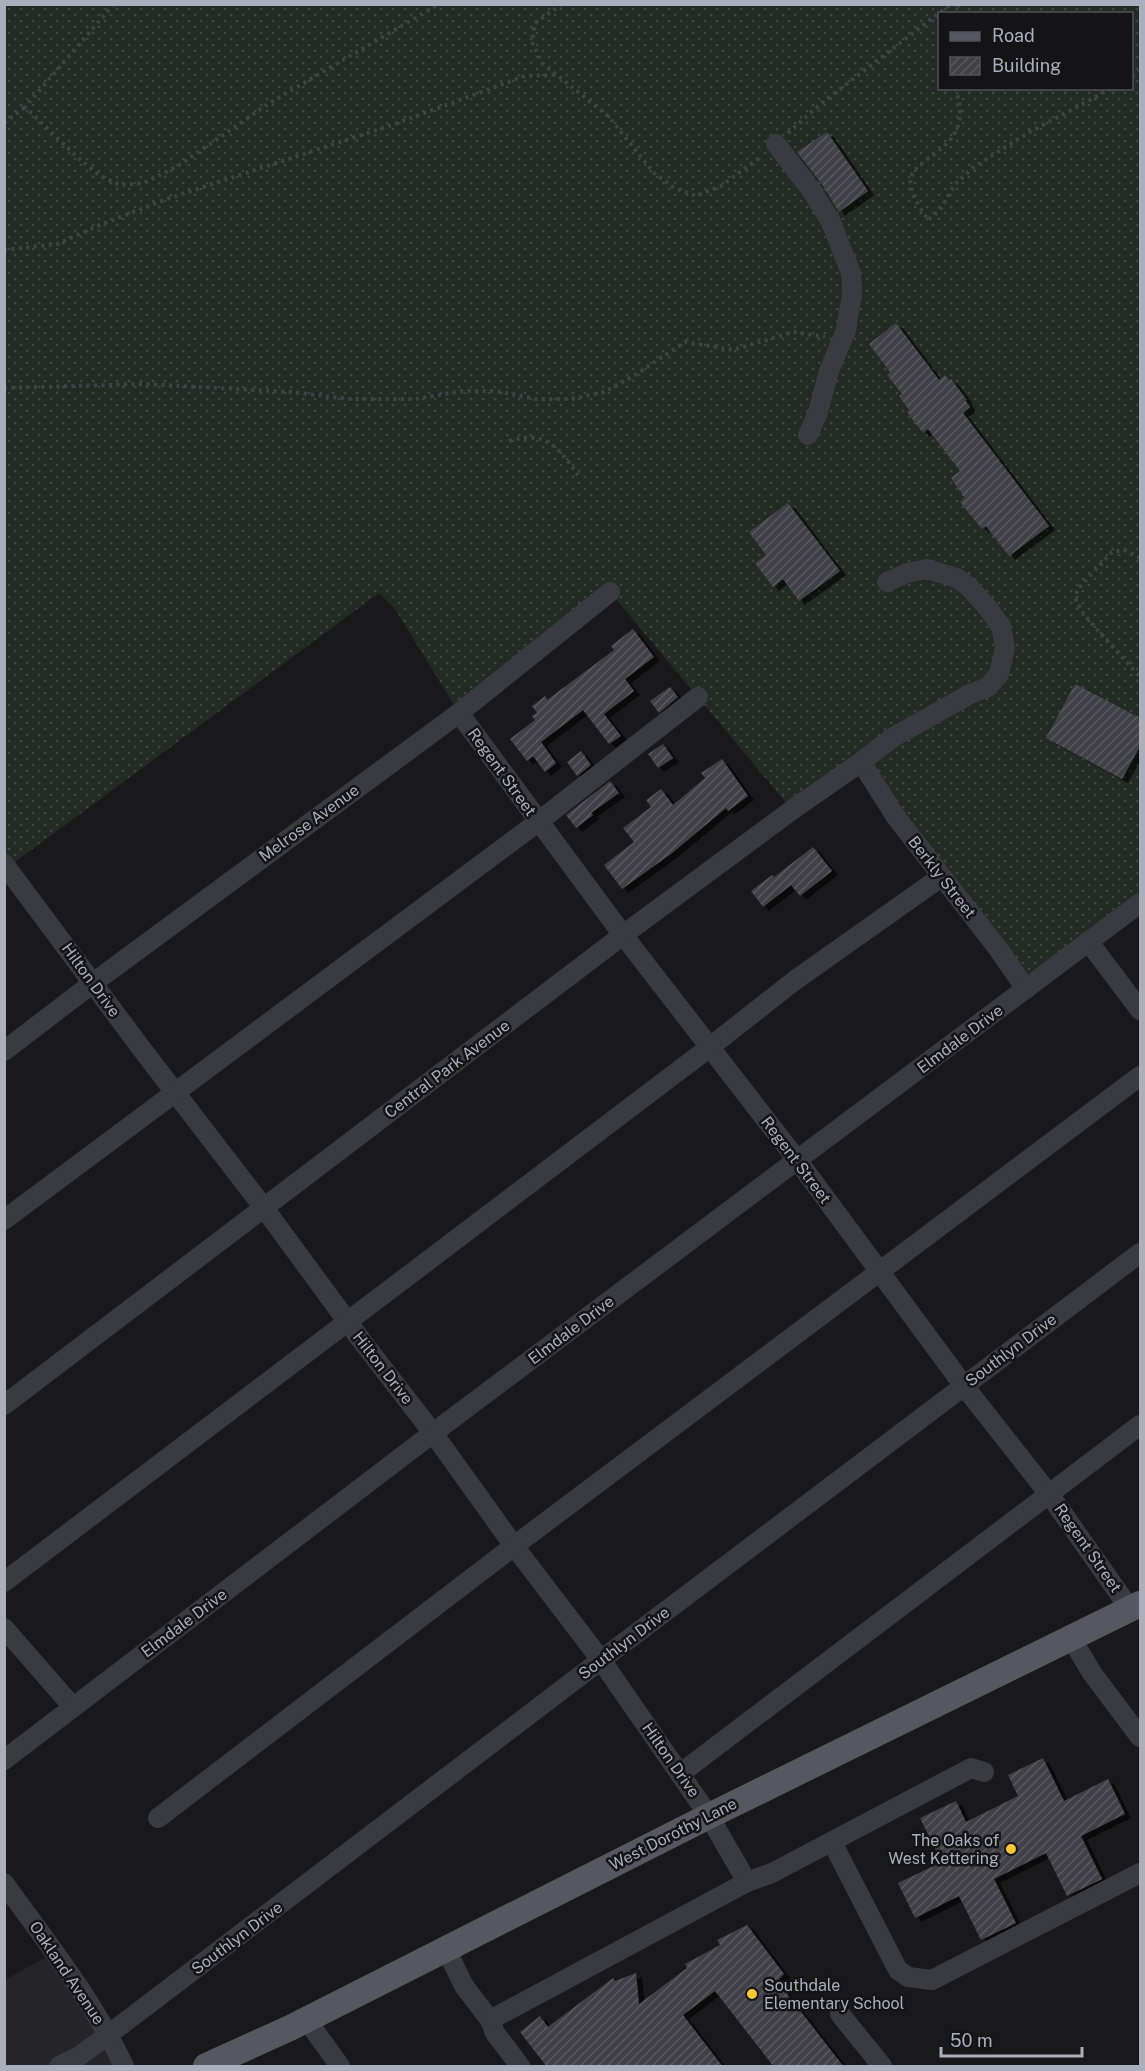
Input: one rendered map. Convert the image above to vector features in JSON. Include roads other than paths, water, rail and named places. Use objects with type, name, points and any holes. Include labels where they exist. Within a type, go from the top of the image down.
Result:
[{"type":"main road","name":"West Dorothy Lane","points":[[206,2067],[1135,1606]]},
{"type":"street","points":[[776,144],[812,191],[831,222],[851,273],[852,294],[842,344],[829,371],[818,412],[808,435]]},
{"type":"street","name":"Central Park Avenue","points":[[4,1405],[623,935],[792,810],[892,738],[970,694],[988,687],[999,674],[1005,647],[1001,626],[968,586],[957,578],[927,569],[907,573],[887,582]]},
{"type":"street","name":"Melrose Avenue","points":[[4,1051],[459,713],[610,592]]},
{"type":"street","points":[[4,1220],[538,822],[698,697]]},
{"type":"street","name":"Regent Street","points":[[459,713],[623,935],[798,1161],[964,1386],[1135,1606]]},
{"type":"street","name":"Berkly Street","points":[[861,762],[896,817],[999,950],[1026,989]]},
{"type":"street","name":"Hilton Drive","points":[[4,864],[433,1433],[514,1546],[601,1660],[681,1773],[747,1882]]},
{"type":"street","points":[[4,1582],[794,981],[941,877]]},
{"type":"street","name":"Elmdale Drive","points":[[4,1760],[433,1433],[1140,903]]},
{"type":"street","points":[[1088,941],[1140,1010]]},
{"type":"street","points":[[158,1818],[514,1546],[1140,1076]]},
{"type":"street","name":"Southlyn Drive","points":[[59,2067],[108,2035],[1140,1253]]},
{"type":"street","points":[[681,1773],[1140,1425]]},
{"type":"street","points":[[4,1628],[73,1707]]},
{"type":"street","points":[[1071,1638],[1095,1677],[1140,1737]]},
{"type":"street","points":[[490,2020],[747,1882],[772,1873],[971,1768],[984,1772]]},
{"type":"street","points":[[832,1842],[898,1970],[908,1977],[932,1980],[1140,1873]]},
{"type":"street","name":"Oakland Avenue","points":[[4,1883],[55,1952],[108,2035],[124,2067]]},
{"type":"street","points":[[446,1949],[464,1986],[490,2020],[495,2033],[520,2067]]},
{"type":"street","points":[[840,2014],[882,2067]]},
{"type":"street","points":[[306,2019],[340,2067]]},
{"type":"place","name":"The Oaks of West Kettering","points":[[1011,1849]]},
{"type":"place","name":"Southdale Elementary School","points":[[752,1994]]}]
